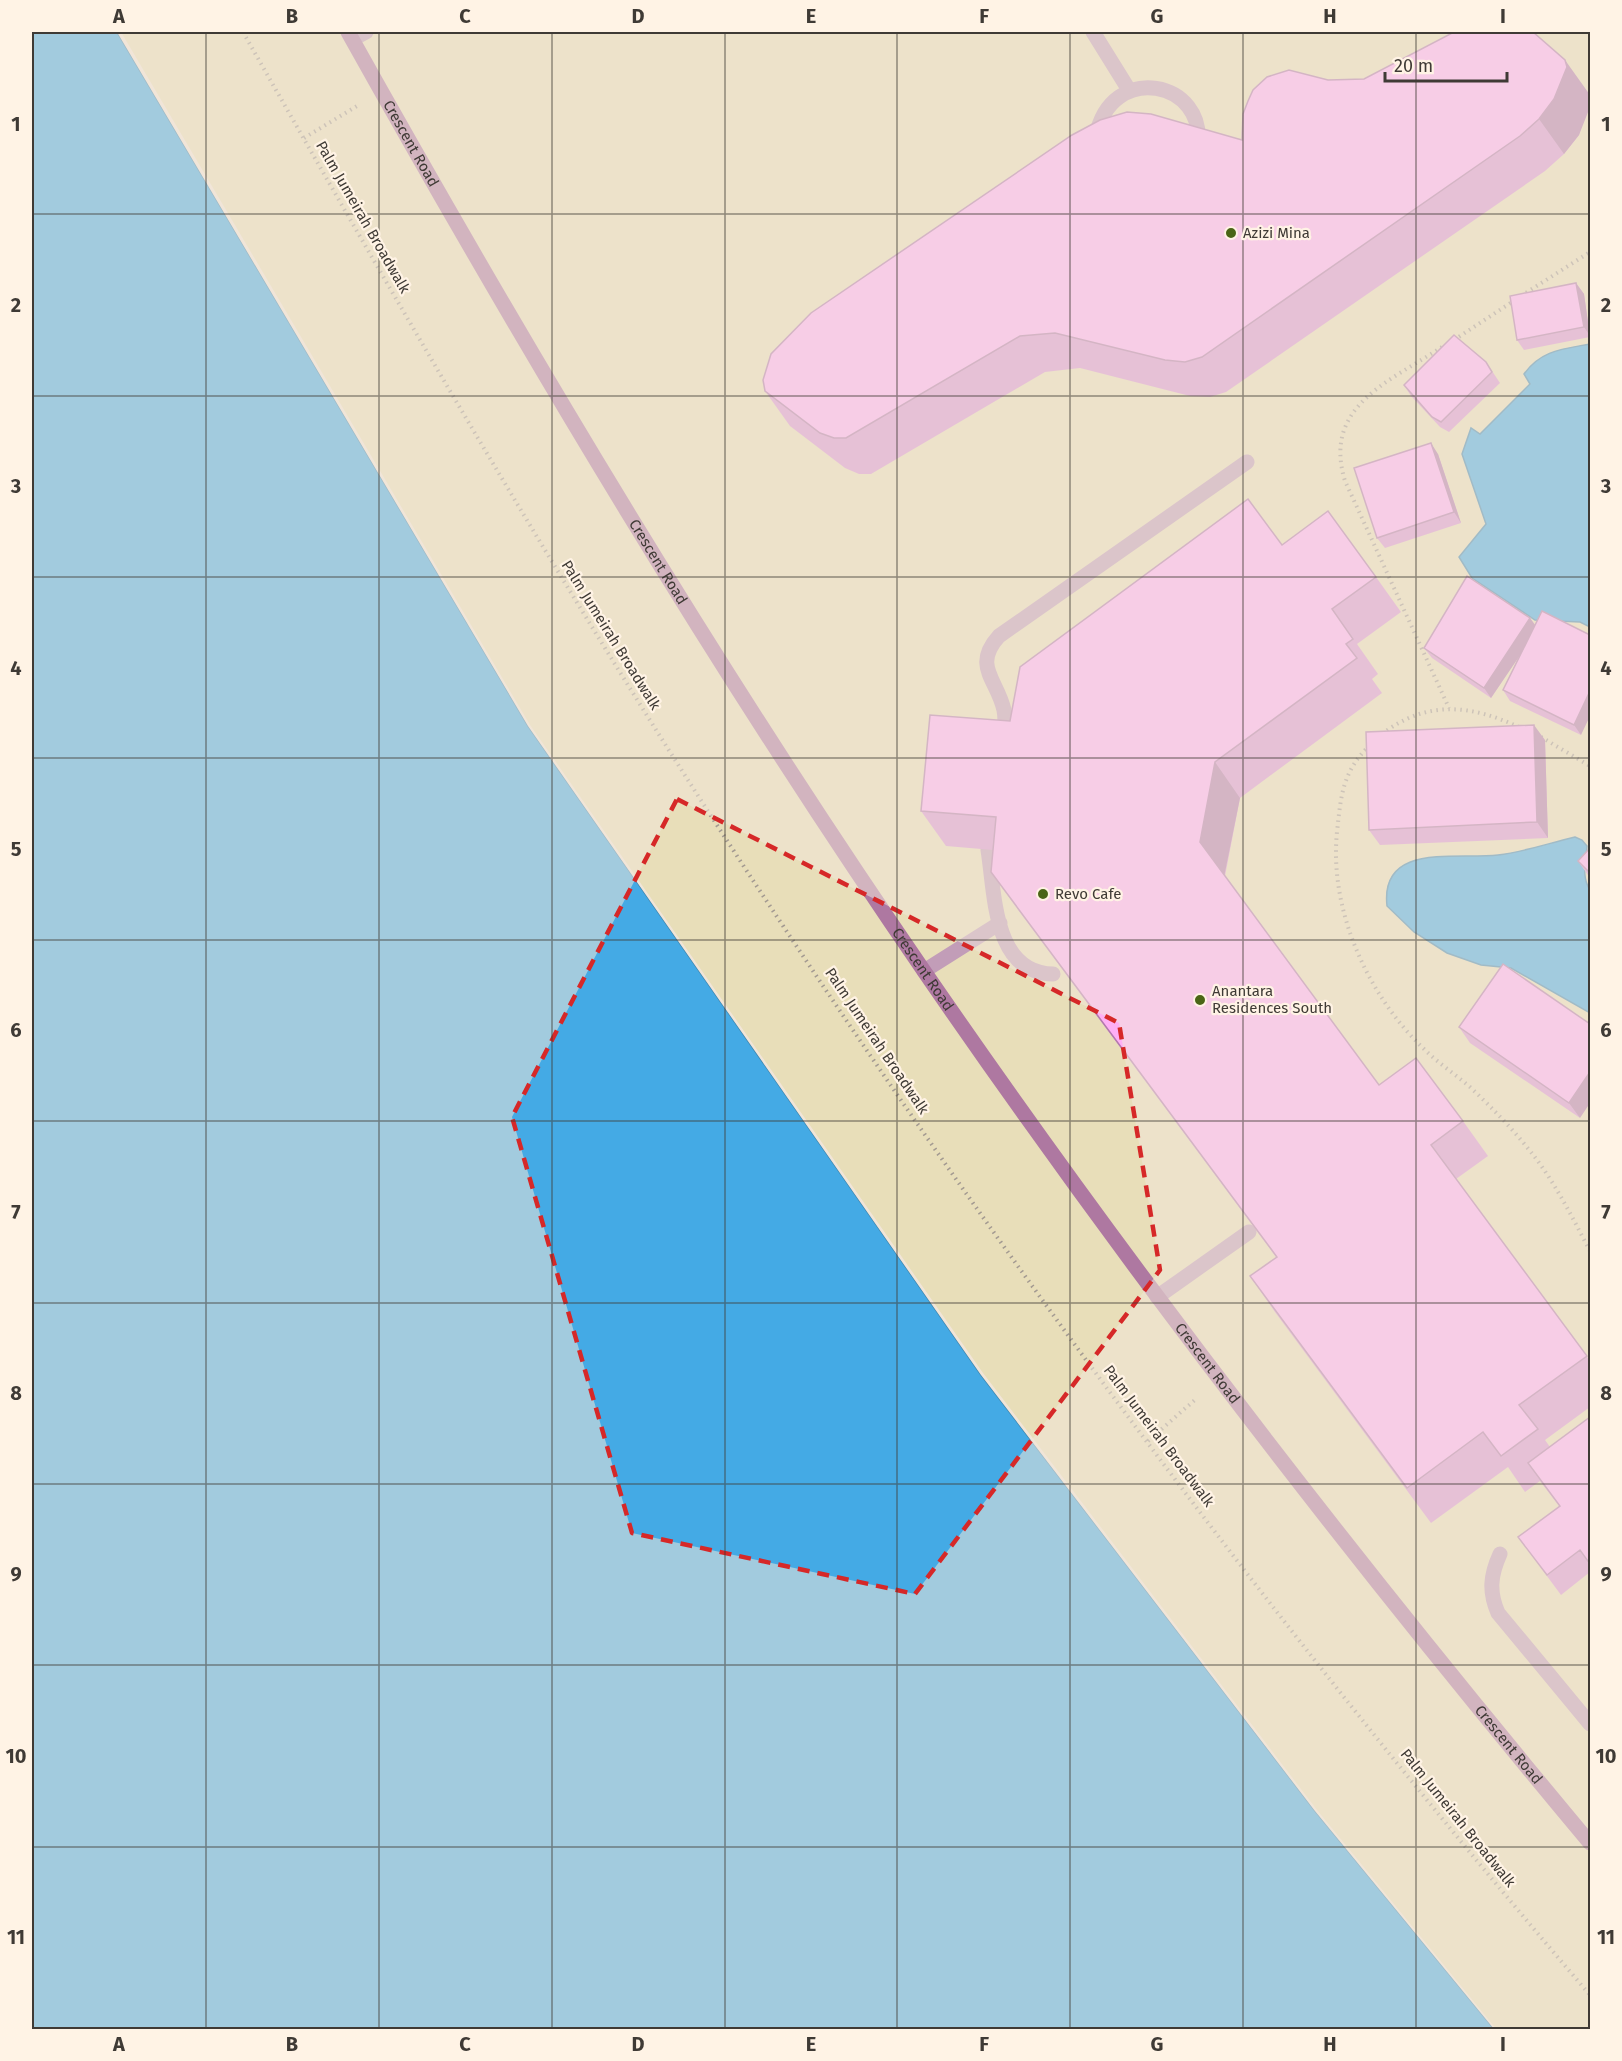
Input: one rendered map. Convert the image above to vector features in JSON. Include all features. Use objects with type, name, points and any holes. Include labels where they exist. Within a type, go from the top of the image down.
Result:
[{"type":"main road","name":"Crescent Road","points":[[356,34],[381,91],[524,340],[672,586],[821,817],[924,971],[1157,1298],[1219,1380],[1388,1597],[1590,1843]]},
{"type":"lane","points":[[1093,32],[1129,90]]},
{"type":"lane","points":[[1099,152],[1096,137],[1106,109],[1129,90],[1145,87],[1162,89],[1176,95],[1188,107],[1196,121],[1199,137],[1196,156]]},
{"type":"lane","points":[[1001,754],[1005,725],[1004,710],[987,672],[986,659],[990,646],[999,636],[1247,462]]},
{"type":"lane","points":[[988,850],[1000,923],[1009,950],[1017,960],[1033,971],[1053,974]]},
{"type":"lane","points":[[924,971],[1000,923]]},
{"type":"lane","points":[[1157,1298],[1249,1232]]},
{"type":"lane","points":[[1500,1554],[1493,1569],[1490,1584],[1492,1599],[1498,1613],[1590,1725]]},
{"type":"path","name":"Palm Jumeirah Broadwalk","points":[[243,32],[538,539],[660,736],[786,929],[915,1119],[1148,1441],[1328,1676],[1498,1887],[1590,1995]]},
{"type":"path","points":[[304,138],[381,91]]},
{"type":"path","points":[[1449,708],[1345,481],[1338,460],[1339,438],[1347,417],[1362,400],[1590,252]]},
{"type":"path","points":[[1522,728],[1479,711],[1449,708],[1414,715],[1384,732],[1358,756],[1341,787],[1336,844],[1342,901],[1358,956],[1386,1006],[1423,1049],[1500,1115],[1528,1148],[1554,1184],[1590,1251]]},
{"type":"path","points":[[1532,733],[1590,766]]},
{"type":"path","points":[[1148,1441],[1219,1380]]},
{"type":"highlighted area","points":[[677,799],[1119,1023],[1160,1270],[915,1594],[632,1533],[512,1117]]},
{"type":"sand","points":[[117,32],[1590,32],[1590,2029],[1494,2029],[1315,1811],[981,1375],[528,726]]},
{"type":"water","points":[[32,32],[117,32],[528,726],[981,1375],[1315,1811],[1494,2029],[32,2030]]},
{"type":"water","points":[[1590,344],[1590,627],[1580,622],[1535,620],[1472,578],[1459,557],[1486,524],[1462,454],[1471,428],[1480,434],[1530,384],[1524,374],[1545,355]]},
{"type":"water","points":[[1575,837],[1587,846],[1585,874],[1590,890],[1590,1013],[1511,968],[1481,965],[1447,953],[1414,932],[1387,906],[1388,886],[1395,872],[1408,863],[1443,856],[1508,854]]},
{"type":"pier","points":[[117,32],[121,32],[530,725],[983,1373],[1317,1810],[1497,2030],[1315,1811],[981,1375],[528,726]]},
{"type":"building","name":"Azizi Mina","points":[[1454,32],[1533,32],[1565,60],[1567,67],[1554,99],[1539,119],[1520,136],[1202,357],[1185,362],[1165,360],[1055,333],[1020,336],[846,438],[834,438],[820,433],[765,391],[763,380],[771,354],[811,313],[1072,135],[1100,120],[1127,112],[1151,114],[1242,140],[1243,114],[1248,101],[1253,90],[1267,77],[1289,70],[1328,80],[1364,79]]},
{"type":"building","points":[[1576,283],[1584,327],[1517,340],[1510,296]]},
{"type":"building","points":[[1454,335],[1486,362],[1492,372],[1441,422],[1432,417],[1404,385]]},
{"type":"building","points":[[1431,443],[1454,512],[1377,538],[1354,468]]},
{"type":"building","name":"Anantara Residences South","points":[[1248,499],[1282,545],[1328,511],[1376,577],[1332,609],[1353,639],[1346,644],[1357,658],[1215,762],[1200,842],[1379,1085],[1416,1058],[1463,1121],[1431,1145],[1587,1356],[1519,1405],[1538,1429],[1501,1456],[1483,1432],[1407,1488],[1250,1276],[1277,1257],[991,872],[996,817],[921,811],[930,715],[1010,721],[1020,667]]},
{"type":"building","points":[[1467,576],[1530,618],[1484,688],[1424,648]]},
{"type":"building","points":[[1542,611],[1590,635],[1590,691],[1574,725],[1503,690]]},
{"type":"building","points":[[1534,725],[1537,822],[1369,830],[1366,732]]},
{"type":"building","points":[[1590,848],[1590,873],[1578,861]]},
{"type":"building","points":[[1503,964],[1590,1024],[1590,1072],[1569,1103],[1459,1027]]},
{"type":"building","points":[[1590,1417],[1590,1564],[1580,1550],[1547,1575],[1518,1537],[1560,1506],[1528,1463]]},
{"type":"place","name":"Azizi Mina","points":[[1231,233]]},
{"type":"place","name":"Revo Cafe","points":[[1043,894]]},
{"type":"place","name":"Anantara Residences South","points":[[1200,1000]]}]
